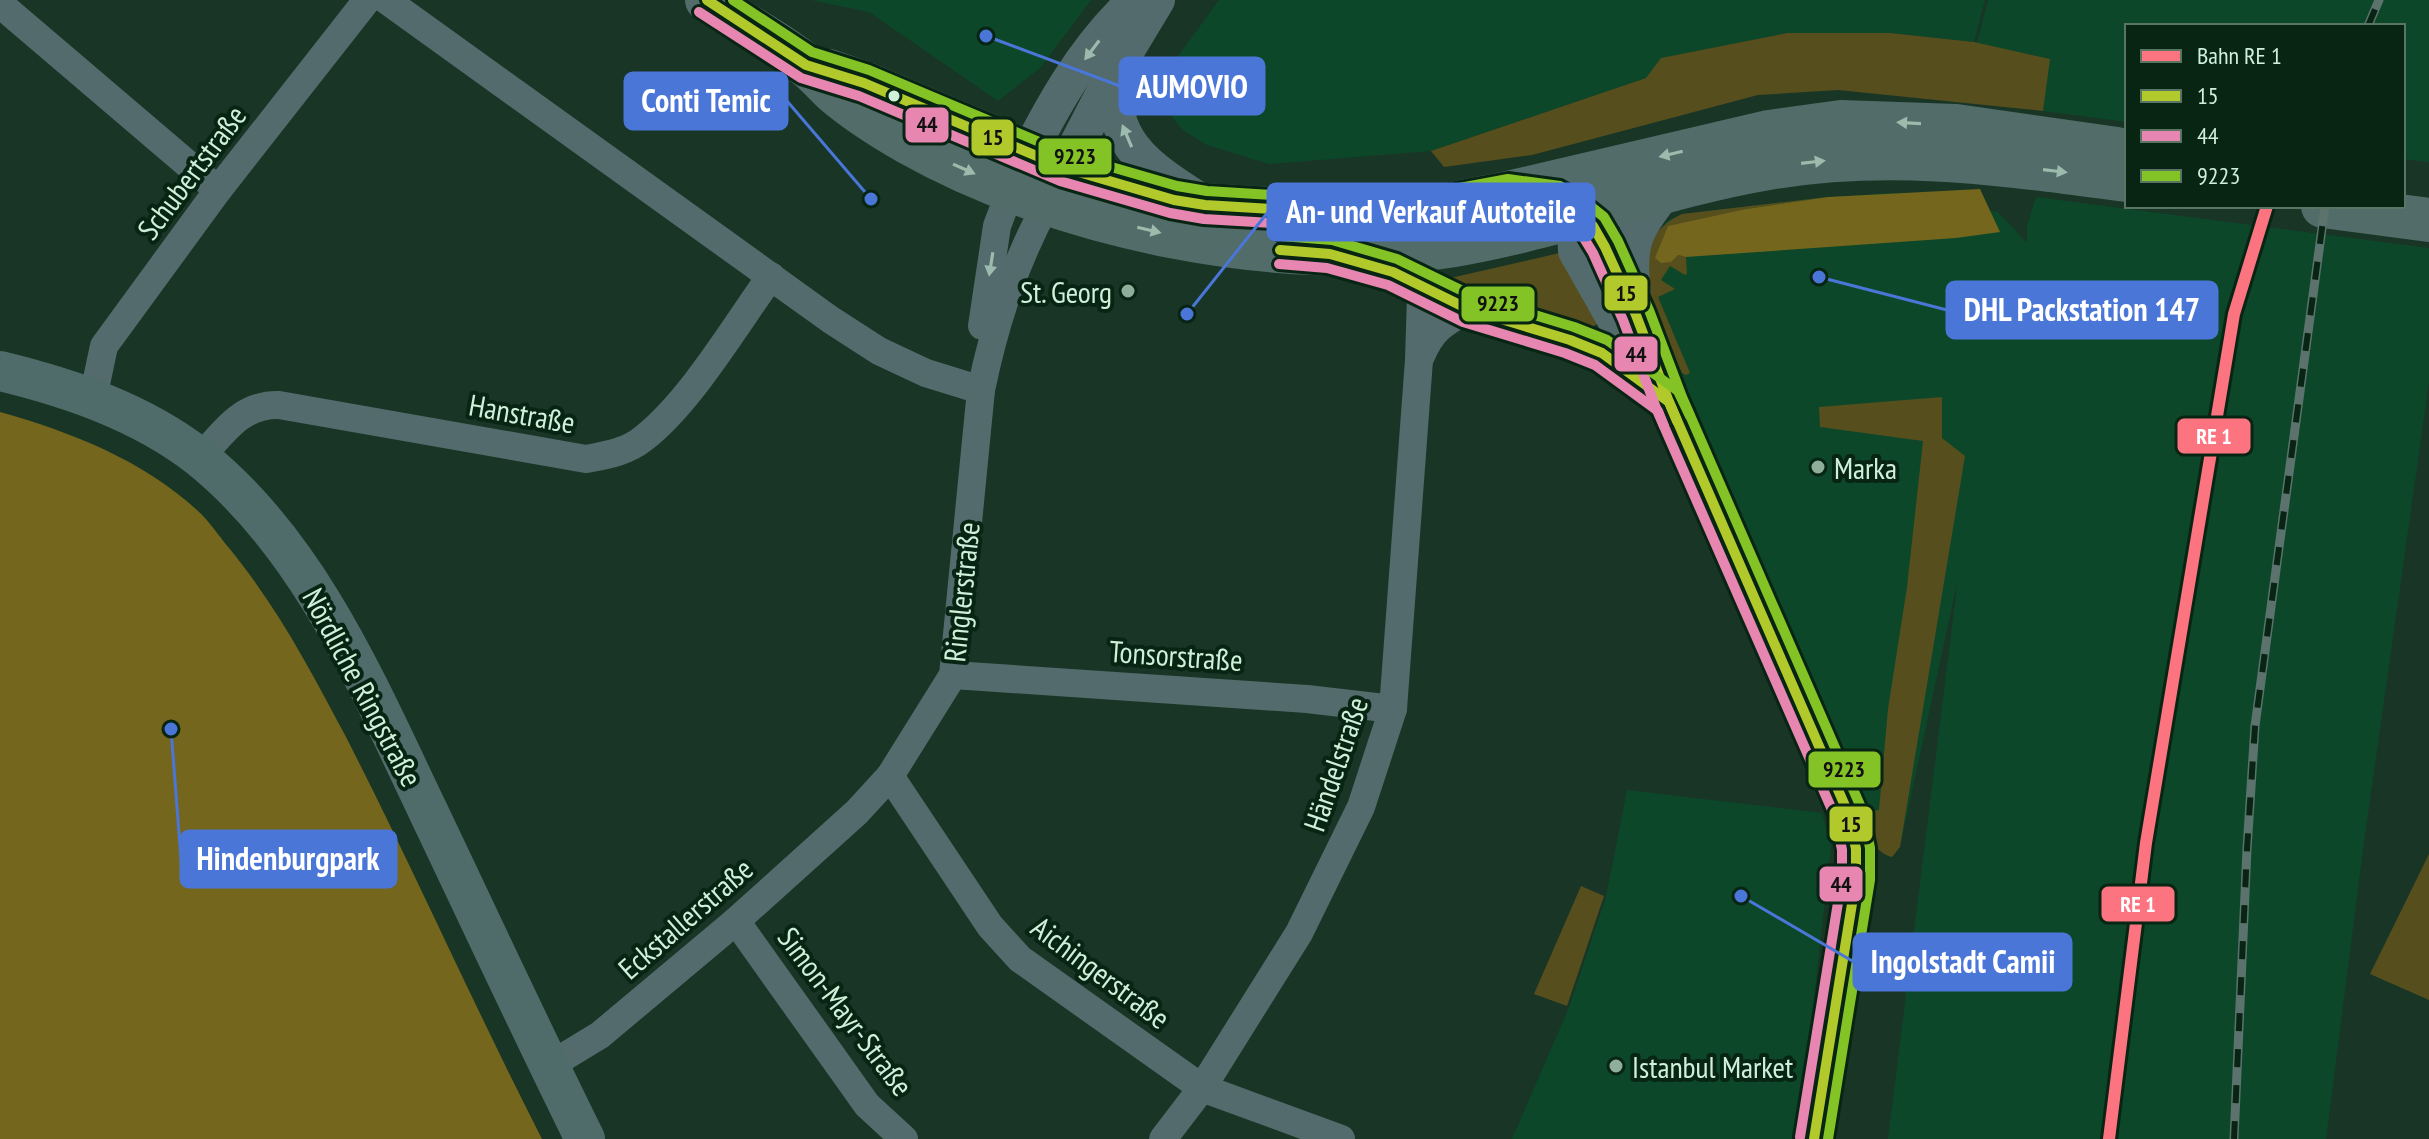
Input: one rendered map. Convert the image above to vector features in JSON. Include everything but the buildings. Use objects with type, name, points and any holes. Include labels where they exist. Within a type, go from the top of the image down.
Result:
[{"type":"main road","points":[[707,0],[806,65],[870,119],[911,144],[1036,189],[1087,216],[1189,239],[1251,248],[1330,254],[1452,246],[1538,229],[1736,174],[1830,160],[1906,157],[1985,146],[2125,150]]},
{"type":"main road","points":[[1036,189],[1205,205],[1370,215],[1424,209],[1508,193],[1769,132],[1841,122],[1918,124],[1985,146],[2125,180]]},
{"type":"main road","points":[[2405,187],[2429,190]]},
{"type":"main road","points":[[2338,208],[2429,220]]},
{"type":"main road","name":"Nördliche Ringstraße","points":[[0,371],[93,398],[178,443],[200,458],[255,510],[284,547],[333,622],[378,707],[585,1139]]},
{"type":"street","name":"Schubertstraße","points":[[93,398],[104,346],[218,190],[367,0]]},
{"type":"street","points":[[386,0],[879,351],[926,373],[981,390]]},
{"type":"street","name":"Ringlerstraße","points":[[857,812],[890,776],[953,675],[981,390],[1036,189],[1054,104],[1095,46],[1136,0]]},
{"type":"street","name":"Ringlerstraße","points":[[981,390],[979,350],[997,226],[1036,189],[1157,0]]},
{"type":"street","points":[[0,4],[218,190]]},
{"type":"street","points":[[1122,58],[1115,100],[1133,151],[1165,178],[1205,205]]},
{"type":"street","points":[[1615,167],[1595,189],[1581,216],[1575,241],[1581,263],[1618,329],[1669,402]]},
{"type":"street","points":[[1636,315],[1631,247],[1641,223],[1664,192]]},
{"type":"street","points":[[1508,193],[1557,200],[1581,216],[1598,233],[1636,315],[1669,402],[1849,815],[1856,849],[1856,879],[1814,1139]]},
{"type":"street","points":[[1330,254],[1393,272],[1468,309],[1602,353],[1669,402]]},
{"type":"street","name":"Hanstraße","points":[[200,458],[244,412],[262,404],[586,459],[617,453],[643,439],[683,399],[771,276]]},
{"type":"street","name":"Händelstraße","points":[[1163,1139],[1202,1088],[1299,933],[1361,807],[1393,709],[1419,360],[1421,295],[1417,282]]},
{"type":"street","name":"Händelstraße","points":[[1419,360],[1439,326],[1468,309]]},
{"type":"street","name":"Tonsorstraße","points":[[953,675],[1276,697],[1393,709]]},
{"type":"street","name":"Aichingerstraße","points":[[890,776],[990,926],[1020,959],[1202,1088],[1341,1139]]},
{"type":"street","name":"Eckstallerstraße","points":[[549,1066],[600,1035],[736,921],[857,812]]},
{"type":"street","name":"Simon-Mayr-Straße","points":[[736,921],[867,1105],[904,1139]]},
{"type":"shaded area","points":[[811,0],[1091,0],[1040,68],[998,101],[869,12]]},
{"type":"shaded area","points":[[1219,0],[1985,0],[1974,42],[1890,33],[1787,33],[1662,58],[1646,78],[1431,151],[1269,164],[1207,145],[1183,130],[1172,117],[1166,90],[1168,70]]},
{"type":"shaded area","points":[[1988,0],[2429,0],[2429,162],[2405,159],[2405,24],[2125,24],[2125,122],[2043,111],[2049,59],[1977,43]]},
{"type":"shaded area","points":[[1787,33],[1890,33],[1974,42],[2050,59],[2043,111],[1838,90],[1758,95],[1532,155],[1444,167],[1431,151],[1646,78],[1661,58]]},
{"type":"shaded area","points":[[1980,189],[2000,232],[1956,238],[1686,257],[1678,255],[1671,262],[1661,263],[1655,258],[1668,226],[1746,209],[1828,197]]},
{"type":"shaded area","points":[[1893,193],[1998,212],[2027,243],[2027,226],[2036,197],[2429,248],[2429,382],[2326,1139],[1888,1139],[1958,579],[1900,847],[1892,857],[1885,855],[1697,430],[1687,391],[1645,292],[1649,243],[1667,221],[1682,214],[1828,197]]},
{"type":"shaded area","points":[[1828,197],[1746,209],[1678,255],[1686,257],[1687,274],[1670,266],[1661,280],[1675,289],[1658,297],[1690,373],[1682,373],[1655,310],[1649,287],[1647,265],[1650,245],[1662,228],[1682,214]]},
{"type":"shaded area","points":[[1564,252],[1601,322],[1590,328],[1576,328],[1446,279]]},
{"type":"shaded area","points":[[1942,397],[1942,438],[1965,456],[1900,847],[1892,857],[1875,846],[1861,814],[1879,810],[1888,709],[1907,587],[1923,441],[1820,427],[1819,407]]},
{"type":"shaded area","points":[[0,412],[79,439],[154,477],[202,515],[247,571],[292,640],[346,737],[542,1139],[0,1139]]},
{"type":"shaded area","points":[[1627,790],[1822,813],[1831,847],[1798,1139],[1512,1139],[1568,1010],[1606,897]]},
{"type":"shaded area","points":[[2429,854],[2429,1000],[2370,974]]},
{"type":"shaded area","points":[[1581,886],[1604,896],[1567,1006],[1534,994]]},
{"type":"railway","points":[[2369,24],[2379,0]]},
{"type":"railway","points":[[2234,1139],[2255,726],[2325,208]]},
{"type":"transit line","name":"15","points":[[707,0],[806,65],[864,83],[1065,168],[1174,200],[1205,205],[1370,215],[1424,209],[1508,193],[1557,200],[1593,226],[1636,315],[1669,402],[1849,815],[1856,849],[1856,879],[1814,1139]]},
{"type":"transit line","name":"9223","points":[[733,0],[812,52],[869,70],[1070,155],[1177,186],[1207,191],[1370,201],[1508,179],[1560,186],[1604,217],[1649,310],[1682,397],[1863,812],[1870,848],[1870,880],[1828,1139]]},
{"type":"transit line","name":"44","points":[[699,12],[801,78],[859,96],[1060,181],[1170,213],[1204,219],[1370,229],[1427,223],[1508,207],[1552,213],[1582,235],[1623,320],[1656,408],[1836,819],[1842,850],[1842,878],[1800,1137]]},
{"type":"transit line","points":[[2109,1139],[2146,843],[2234,314],[2266,208]]},
{"type":"transit line","name":"9223","points":[[1281,236],[1332,240],[1397,259],[1473,296],[1607,340],[1678,391],[1690,416]]},
{"type":"transit line","name":"15","points":[[1280,250],[1330,254],[1393,272],[1468,309],[1602,353],[1669,402],[1677,421]]},
{"type":"transit line","name":"44","points":[[1279,264],[1327,268],[1388,285],[1463,322],[1595,365],[1658,411],[1664,426]]},
{"type":"place","name":"AUMOVIO","points":[[986,36]]},
{"type":"place","name":"Conti Temic","points":[[871,199]]},
{"type":"place","name":"DHL Packstation 147","points":[[1819,277]]},
{"type":"place","name":"St. Georg","points":[[1128,291]]},
{"type":"place","name":"An- und Verkauf Autoteile","points":[[1187,314]]},
{"type":"place","name":"Marka","points":[[1818,467]]},
{"type":"place","name":"Hindenburgpark","points":[[171,729]]},
{"type":"place","name":"Ingolstadt Camii","points":[[1741,896]]},
{"type":"place","name":"Istanbul Market","points":[[1616,1066]]}]
